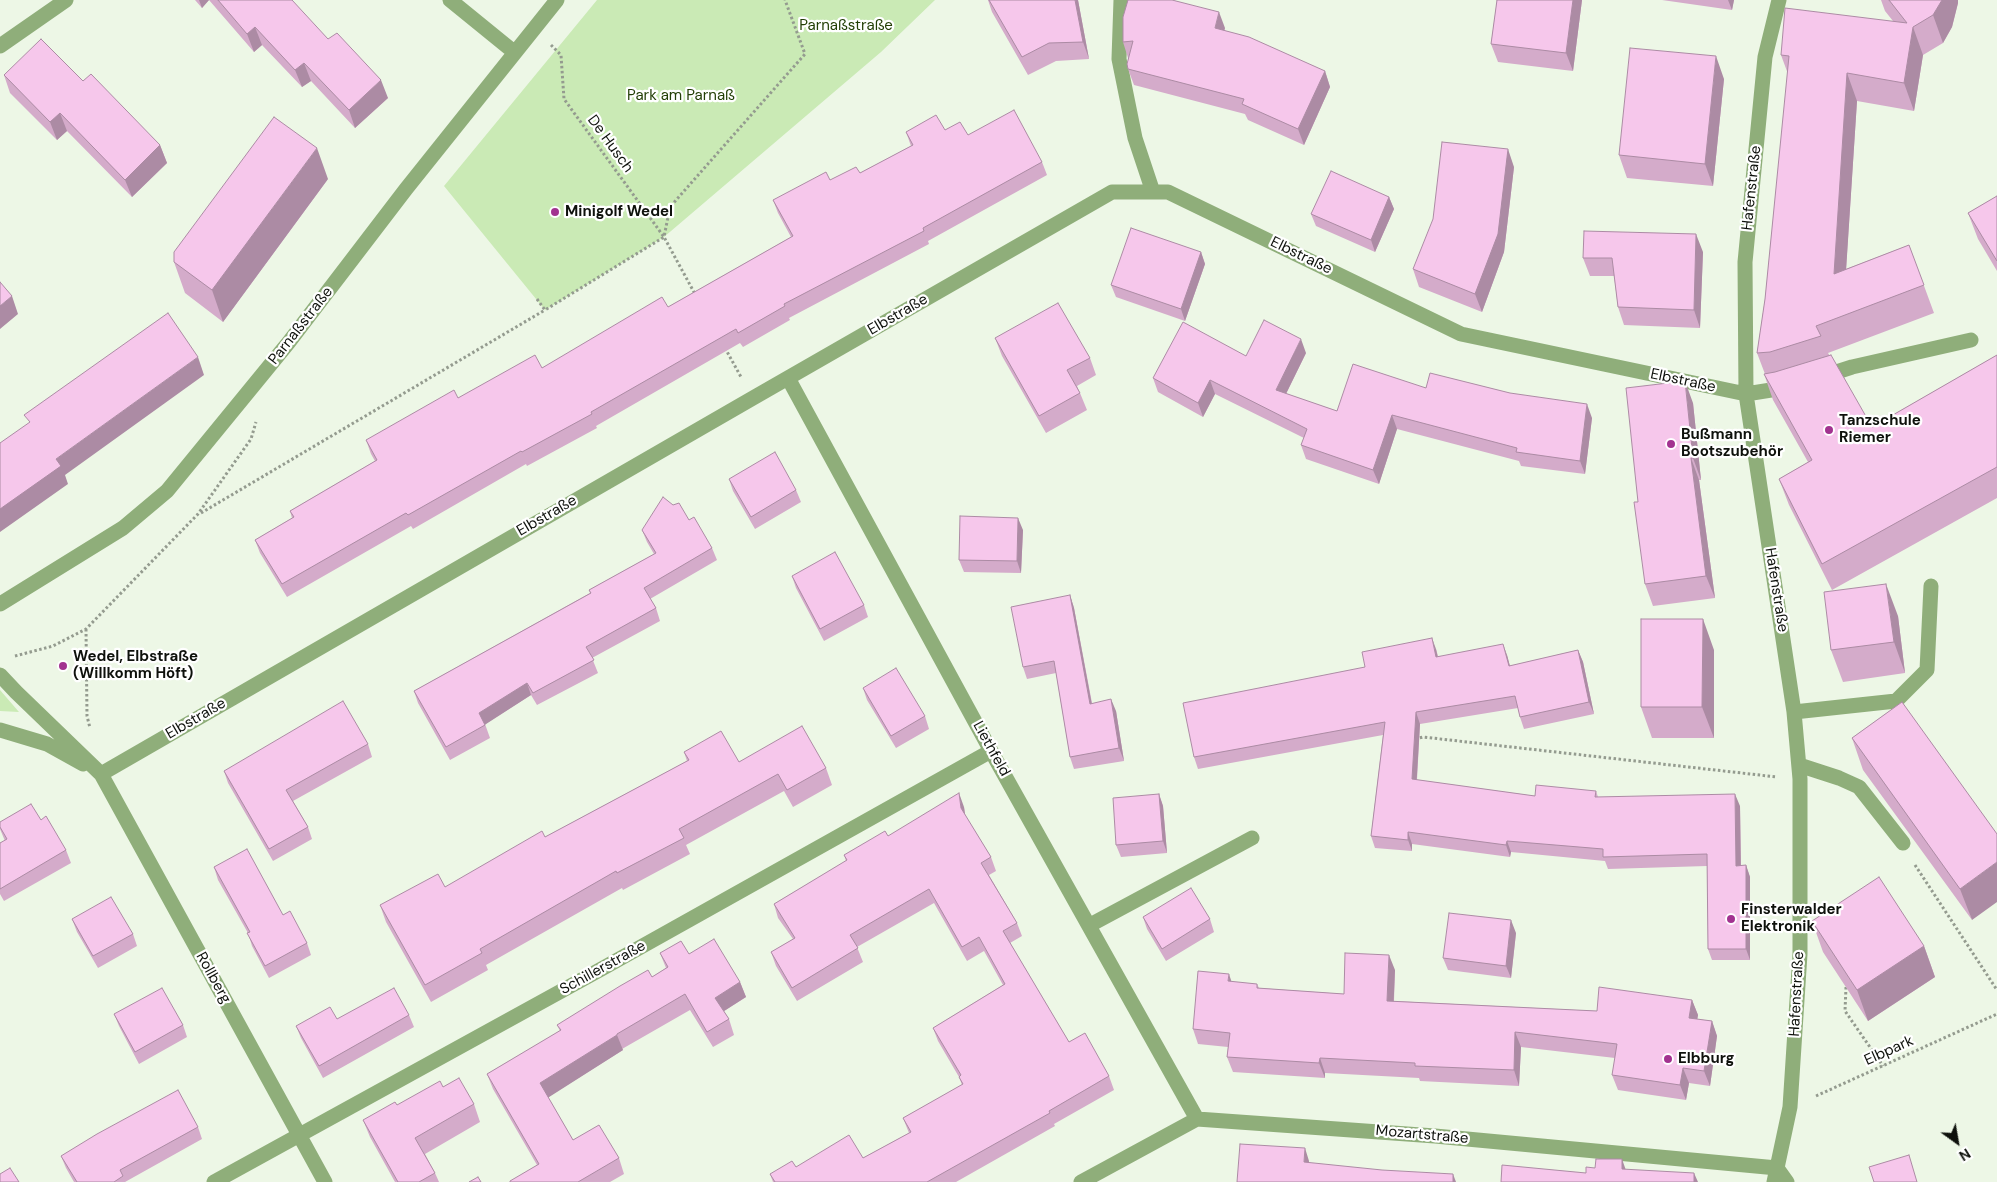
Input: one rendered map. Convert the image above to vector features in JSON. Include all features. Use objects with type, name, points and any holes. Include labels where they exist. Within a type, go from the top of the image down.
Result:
[{"type":"street","points":[[0,46],[66,0]]},
{"type":"street","points":[[450,0],[514,52]]},
{"type":"street","name":"Parnaßstraße","points":[[0,604],[123,528],[167,491],[290,342],[406,189],[557,0]]},
{"type":"street","points":[[1121,0],[1119,59],[1135,138],[1153,192]]},
{"type":"street","name":"Hafenstraße","points":[[1776,1175],[1790,1108],[1800,954],[1799,772],[1794,712],[1746,394],[1745,262],[1765,57],[1779,0]]},
{"type":"street","name":"Elbstraße","points":[[101,774],[1112,192],[1168,192],[1461,334],[1746,394],[1782,389],[1852,367],[1971,340]]},
{"type":"street","name":"Liethfeld","points":[[788,378],[991,751],[1197,1118]]},
{"type":"street","points":[[1794,712],[1896,701],[1927,670],[1931,586]]},
{"type":"street","points":[[0,675],[101,774]]},
{"type":"street","points":[[0,730],[47,744],[101,774]]},
{"type":"street","name":"Schillerstraße","points":[[214,1182],[614,962],[991,751]]},
{"type":"street","points":[[1799,772],[1839,778],[1858,787],[1903,843]]},
{"type":"street","name":"Rollberg","points":[[101,774],[325,1182]]},
{"type":"street","points":[[1090,925],[1252,838]]},
{"type":"street","points":[[1081,1182],[1197,1118]]},
{"type":"street","name":"Mozartstraße","points":[[1197,1118],[1435,1136],[1776,1175]]},
{"type":"street","points":[[1776,1175],[1787,1182]]},
{"type":"path","points":[[198,514],[545,310],[664,237],[670,207],[806,54],[785,0]]},
{"type":"path","name":"De Husch","points":[[561,55],[564,99],[664,237],[697,298]]},
{"type":"path","points":[[538,299],[545,310]]},
{"type":"path","points":[[720,340],[753,398]]},
{"type":"path","points":[[86,629],[87,716]]},
{"type":"path","points":[[9,658],[53,646]]},
{"type":"path","points":[[1406,741],[1423,737],[1799,772]]},
{"type":"path","points":[[1920,860],[1914,863],[1997,990]]},
{"type":"path","points":[[1846,987],[1845,1011],[1882,1066]]},
{"type":"path","name":"Elbpark","points":[[1790,1108],[1997,1014]]},
{"type":"green space","name":"Park am Parnaß","points":[[597,0],[935,0],[881,52],[664,237],[545,310],[444,186]]},
{"type":"green space","points":[[0,690],[19,712],[0,711]]},
{"type":"building","points":[[218,0],[292,0],[328,39],[337,33],[381,80],[349,110],[304,63],[295,70],[255,27],[247,34]]},
{"type":"building","points":[[989,0],[1075,0],[1083,42],[1049,43],[1022,57]]},
{"type":"building","points":[[1128,0],[1172,0],[1219,12],[1215,28],[1249,37],[1325,71],[1298,129],[1242,104],[1244,99],[1128,69],[1127,64],[1133,41],[1123,42],[1123,17]]},
{"type":"building","points":[[1497,0],[1573,0],[1566,53],[1491,44]]},
{"type":"building","points":[[1889,0],[1942,0],[1933,15],[1913,27],[1904,83],[1847,73],[1834,274],[1909,245],[1924,285],[1816,326],[1821,336],[1770,352],[1757,353],[1765,299],[1789,56],[1781,55],[1785,8],[1907,23]]},
{"type":"building","points":[[41,39],[83,81],[91,74],[160,145],[125,180],[60,113],[50,122],[4,75]]},
{"type":"building","points":[[1630,48],[1716,56],[1705,164],[1619,155]]},
{"type":"building","points":[[1014,110],[1042,162],[923,228],[924,231],[784,304],[785,306],[738,333],[736,329],[591,412],[592,414],[521,451],[408,515],[406,513],[282,584],[255,540],[294,517],[290,511],[377,460],[366,440],[454,390],[458,398],[535,355],[542,368],[662,297],[668,307],[793,236],[773,200],[826,172],[830,180],[856,167],[860,173],[913,145],[906,132],[936,115],[945,130],[960,122],[968,135]]},
{"type":"building","points":[[274,117],[317,148],[212,290],[174,262],[174,252]]},
{"type":"building","points":[[1442,142],[1508,149],[1498,234],[1475,294],[1413,269],[1433,219]]},
{"type":"building","points":[[1331,171],[1389,197],[1371,240],[1311,214]]},
{"type":"building","points":[[1997,196],[1997,261],[1968,213]]},
{"type":"building","points":[[1131,228],[1201,252],[1181,309],[1111,285]]},
{"type":"building","points":[[1584,231],[1696,234],[1694,310],[1618,307],[1612,258],[1583,258]]},
{"type":"building","points":[[0,282],[12,296],[0,306]]},
{"type":"building","points":[[1058,303],[1090,358],[1067,370],[1080,393],[1039,416],[995,338]]},
{"type":"building","points":[[168,313],[198,357],[56,459],[61,466],[0,509],[0,443],[30,422],[24,415]]},
{"type":"building","points":[[1264,320],[1301,339],[1276,390],[1337,411],[1353,364],[1426,388],[1430,373],[1510,393],[1587,404],[1580,461],[1516,452],[1517,448],[1392,415],[1373,470],[1301,445],[1307,429],[1210,380],[1198,403],[1153,378],[1183,322],[1246,356]]},
{"type":"building","points":[[1831,355],[1872,427],[1997,355],[1997,467],[1822,564],[1779,479],[1812,460],[1764,374]]},
{"type":"building","points":[[1685,381],[1693,458],[1691,458],[1706,576],[1645,584],[1634,502],[1638,502],[1626,388]]},
{"type":"building","points":[[775,452],[796,490],[751,517],[729,479]]},
{"type":"building","points":[[663,497],[673,505],[679,503],[689,520],[694,517],[712,548],[644,588],[656,608],[586,647],[594,660],[533,693],[527,683],[479,713],[485,725],[446,747],[414,691],[591,593],[589,590],[656,553],[642,530]]},
{"type":"building","points":[[960,516],[1018,518],[1017,561],[959,560]]},
{"type":"building","points":[[835,552],[864,605],[820,629],[792,576]]},
{"type":"building","points":[[1886,584],[1894,642],[1831,650],[1824,592]]},
{"type":"building","points":[[1070,595],[1090,704],[1111,699],[1119,748],[1070,757],[1054,661],[1023,667],[1011,607]]},
{"type":"building","points":[[1641,619],[1703,619],[1702,707],[1641,707]]},
{"type":"building","points":[[1432,638],[1436,657],[1503,644],[1509,666],[1578,650],[1589,702],[1520,717],[1515,696],[1416,712],[1412,779],[1535,796],[1536,785],[1596,791],[1595,797],[1735,794],[1736,866],[1746,865],[1746,949],[1708,949],[1707,854],[1603,857],[1603,849],[1507,841],[1506,845],[1408,832],[1408,840],[1371,836],[1385,722],[1194,757],[1183,703],[1365,667],[1362,652]]},
{"type":"building","points":[[896,668],[925,716],[891,736],[863,688]]},
{"type":"building","points":[[343,701],[368,744],[286,790],[308,827],[269,849],[224,771]]},
{"type":"building","points":[[1902,702],[1997,834],[1997,862],[1960,889],[1852,738]]},
{"type":"building","points":[[802,726],[826,768],[787,790],[778,774],[679,829],[684,838],[617,873],[616,871],[480,949],[482,953],[425,985],[380,905],[438,874],[445,887],[542,831],[545,837],[689,760],[684,752],[721,731],[739,762]]},
{"type":"building","points":[[959,793],[961,808],[991,857],[981,863],[1017,923],[1003,931],[1069,1042],[1085,1033],[1109,1076],[1049,1111],[1050,1113],[927,1182],[775,1182],[770,1174],[792,1161],[796,1167],[849,1135],[863,1158],[911,1132],[903,1118],[963,1084],[959,1077],[961,1075],[933,1028],[1005,984],[979,937],[962,947],[929,889],[850,935],[858,948],[792,988],[771,952],[795,938],[774,904],[847,860],[844,855],[885,831],[888,836]]},
{"type":"building","points":[[1159,794],[1163,841],[1116,845],[1113,798]]},
{"type":"building","points":[[31,804],[41,820],[46,816],[66,850],[0,889],[0,843],[7,839],[0,827],[0,822]]},
{"type":"building","points":[[247,849],[283,915],[290,911],[307,943],[265,966],[247,933],[250,932],[214,867]]},
{"type":"building","points":[[1879,877],[1924,946],[1857,990],[1812,921]]},
{"type":"building","points":[[1191,888],[1210,919],[1162,949],[1143,917]]},
{"type":"building","points":[[111,897],[133,934],[93,956],[72,919]]},
{"type":"building","points":[[1449,913],[1511,920],[1506,966],[1443,958]]},
{"type":"building","points":[[714,939],[740,982],[715,998],[729,1019],[707,1032],[685,994],[540,1083],[573,1140],[599,1125],[619,1158],[578,1182],[510,1182],[539,1164],[487,1074],[561,1030],[557,1025],[620,986],[648,970],[652,977],[668,967],[660,953],[681,941],[689,954]]},
{"type":"building","points":[[1345,953],[1389,955],[1387,1001],[1597,1011],[1599,987],[1692,1000],[1689,1018],[1712,1021],[1704,1071],[1683,1068],[1680,1085],[1612,1075],[1617,1044],[1515,1032],[1514,1070],[1415,1066],[1415,1063],[1320,1058],[1319,1063],[1227,1057],[1230,1033],[1193,1029],[1198,971],[1229,974],[1228,981],[1257,984],[1257,988],[1344,994]]},
{"type":"building","points":[[162,988],[183,1025],[135,1052],[114,1014]]},
{"type":"building","points":[[394,988],[409,1015],[319,1066],[296,1026],[330,1007],[337,1019]]},
{"type":"building","points":[[459,1078],[474,1104],[415,1138],[435,1173],[419,1182],[398,1182],[363,1120],[395,1102],[397,1105],[440,1081],[443,1087]]},
{"type":"building","points":[[178,1090],[198,1127],[120,1170],[123,1176],[114,1182],[77,1182],[61,1156]]},
{"type":"building","points":[[1240,1144],[1305,1148],[1304,1162],[1382,1170],[1453,1174],[1453,1182],[1237,1182]]},
{"type":"building","points":[[1909,1155],[1917,1182],[1874,1182],[1869,1167]]},
{"type":"building","points":[[1596,1159],[1622,1159],[1622,1169],[1694,1173],[1694,1182],[1501,1182],[1502,1165],[1586,1173],[1586,1167],[1595,1168]]},
{"type":"building","points":[[10,1168],[19,1182],[0,1182],[0,1174]]},
{"type":"building","points":[[478,1177],[481,1182],[469,1182]]},
{"type":"place","name":"Minigolf Wedel","points":[[555,212]]},
{"type":"place","name":"Tanzschule Riemer","points":[[1829,430]]},
{"type":"place","name":"Bußmann Bootszubehör","points":[[1671,444]]},
{"type":"place","name":"Wedel, Elbstraße (Willkomm Höft)","points":[[63,666]]},
{"type":"place","name":"Finsterwalder Elektronik","points":[[1731,919]]},
{"type":"place","name":"Elbburg","points":[[1668,1059]]}]
